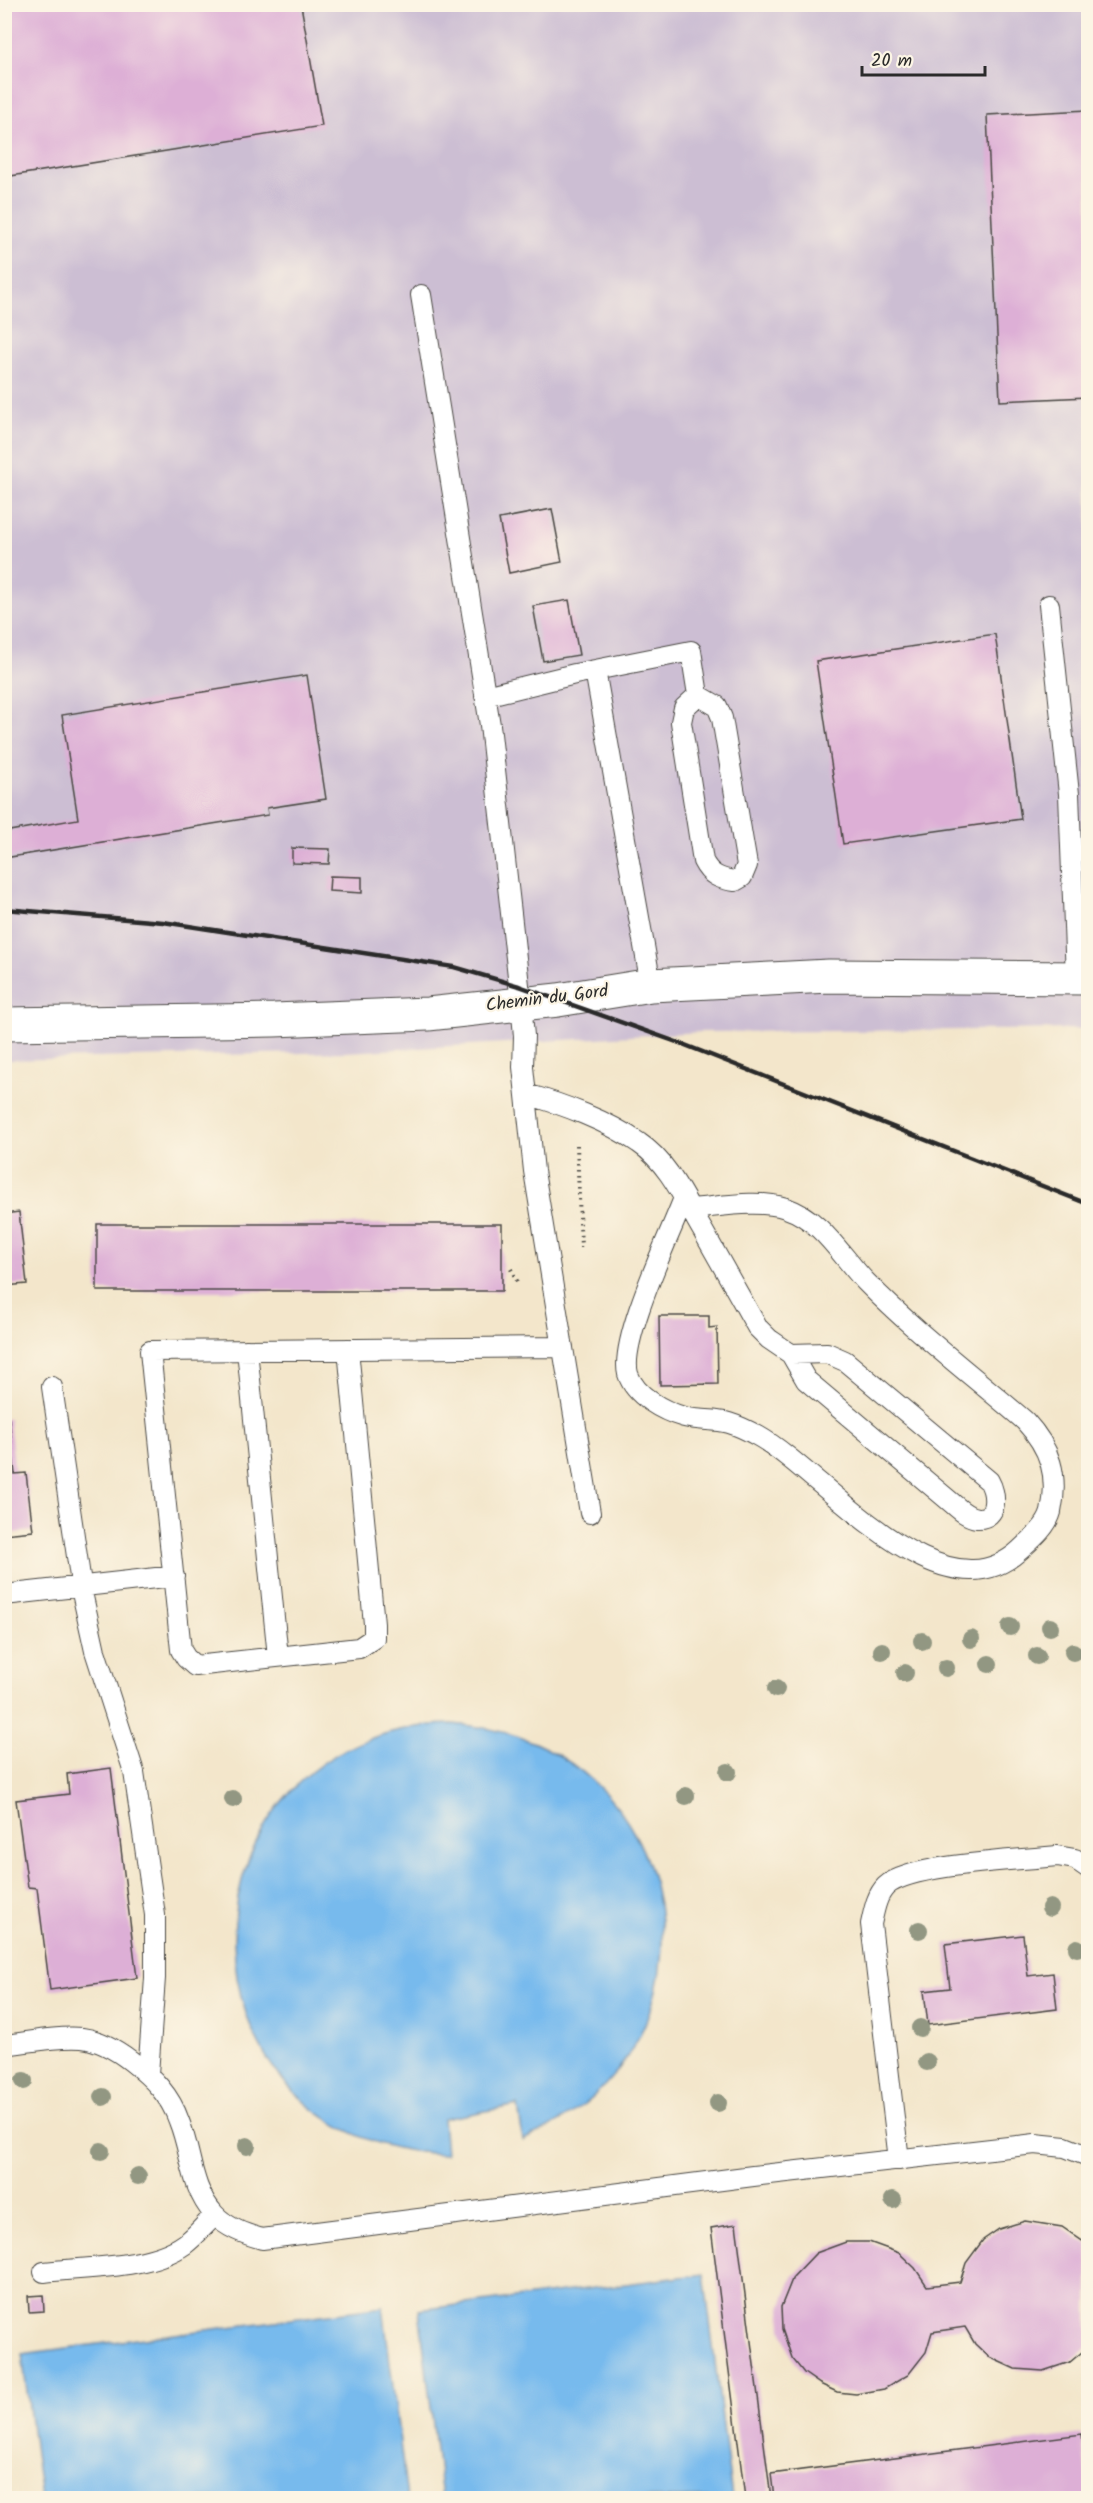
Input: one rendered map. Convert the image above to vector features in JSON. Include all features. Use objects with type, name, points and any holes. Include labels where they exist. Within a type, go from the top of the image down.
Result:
[{"type":"street","name":"Chemin du Gord","points":[[4,1024],[274,1020],[428,1014],[521,1002],[558,1000],[651,985],[829,976],[1082,978]]},
{"type":"lane","points":[[421,295],[485,696],[521,1002],[526,1094],[534,1171],[590,1513]]},
{"type":"lane","points":[[1049,605],[1069,794],[1082,978]]},
{"type":"lane","points":[[485,696],[595,670],[691,651],[698,695]]},
{"type":"lane","points":[[595,670],[651,985]]},
{"type":"lane","points":[[698,695],[717,706],[722,718],[747,865],[742,877],[735,881],[720,879],[708,870],[703,861],[681,722],[684,708],[698,695]]},
{"type":"lane","points":[[526,1094],[558,1103],[639,1143],[655,1157],[687,1204],[757,1327],[769,1339],[791,1354],[806,1380],[822,1396],[970,1516],[980,1518],[988,1514],[996,1503],[995,1491],[989,1481],[845,1361],[827,1353],[791,1354]]},
{"type":"lane","points":[[687,1204],[757,1205],[784,1208],[806,1217],[866,1282],[1025,1421],[1041,1438],[1052,1462],[1055,1493],[1049,1518],[1032,1539],[1011,1559],[985,1569],[958,1569],[925,1560],[895,1542],[760,1437],[729,1423],[685,1417],[659,1407],[640,1392],[628,1375],[627,1348],[635,1318],[687,1204]]},
{"type":"lane","points":[[348,1349],[374,1638],[359,1648],[195,1666],[186,1658],[182,1650],[150,1351],[348,1349],[562,1347]]},
{"type":"lane","points":[[247,1350],[278,1657]]},
{"type":"lane","points":[[52,1387],[82,1586],[95,1651],[134,1772],[153,1904],[155,1978],[148,2074]]},
{"type":"lane","points":[[4,1595],[174,1576]]},
{"type":"lane","points":[[899,2160],[871,1924],[876,1904],[885,1888],[898,1878],[949,1868],[1058,1856],[1075,1859],[1089,1868]]},
{"type":"lane","points":[[4,2045],[59,2038],[84,2038],[118,2052],[148,2074],[166,2094],[180,2121],[196,2187],[214,2215],[234,2230],[262,2240],[1035,2144],[1065,2146],[1089,2156]]},
{"type":"lane","points":[[44,2272],[141,2262],[166,2255],[186,2243],[214,2215]]},
{"type":"shaded area","points":[[4,5],[1088,5],[1088,1029],[702,1032],[347,1052],[5,1060]]},
{"type":"water","points":[[452,1724],[532,1742],[594,1782],[637,1838],[659,1903],[660,1973],[638,2039],[593,2097],[523,2140],[518,2105],[443,2119],[446,2154],[353,2133],[286,2084],[247,2016],[234,1938],[248,1860],[289,1792],[357,1744]]},
{"type":"water","points":[[704,2274],[732,2498],[442,2498],[419,2310]]},
{"type":"water","points":[[383,2307],[407,2498],[41,2498],[22,2354]]},
{"type":"building","points":[[4,5],[301,5],[322,126],[4,177]]},
{"type":"building","points":[[1088,110],[1088,397],[1000,401],[987,115]]},
{"type":"building","points":[[552,509],[562,562],[509,573],[499,519]]},
{"type":"building","points":[[569,600],[579,655],[543,661],[533,606]]},
{"type":"building","points":[[995,634],[1021,819],[843,844],[816,661]]},
{"type":"building","points":[[307,675],[326,799],[267,808],[268,815],[4,858],[4,832],[78,819],[62,715]]},
{"type":"building","points":[[292,848],[330,849],[329,864],[292,863]]},
{"type":"building","points":[[330,876],[362,877],[362,893],[329,891]]},
{"type":"building","points":[[19,1212],[27,1284],[4,1286],[4,1214]]},
{"type":"building","points":[[97,1224],[502,1224],[502,1291],[97,1291]]},
{"type":"building","points":[[659,1316],[709,1316],[709,1328],[717,1327],[718,1384],[660,1385]]},
{"type":"building","points":[[4,1419],[9,1419],[15,1474],[26,1473],[33,1531],[4,1534]]},
{"type":"building","points":[[111,1768],[137,1978],[50,1990],[37,1888],[28,1887],[16,1800],[69,1794],[67,1774]]},
{"type":"building","points":[[1023,1935],[1028,1976],[1053,1973],[1057,2009],[928,2025],[924,1991],[950,1988],[945,1944]]},
{"type":"building","points":[[1025,2221],[1062,2227],[1088,2245],[1088,2347],[1070,2362],[1043,2371],[1015,2369],[989,2357],[975,2344],[965,2327],[932,2332],[926,2352],[908,2375],[884,2389],[856,2394],[837,2392],[820,2384],[804,2373],[792,2358],[782,2329],[781,2307],[793,2277],[816,2253],[846,2242],[869,2242],[899,2253],[915,2268],[927,2286],[960,2282],[966,2263],[983,2240],[999,2229]]},
{"type":"building","points":[[736,2224],[771,2498],[745,2498],[711,2228]]},
{"type":"building","points":[[43,2295],[44,2311],[29,2312],[28,2296]]},
{"type":"building","points":[[1082,2434],[1088,2498],[774,2498],[771,2474]]},
{"type":"railway","points":[[4,909],[163,922],[454,967],[519,986],[685,1045],[1088,1204]]}]
